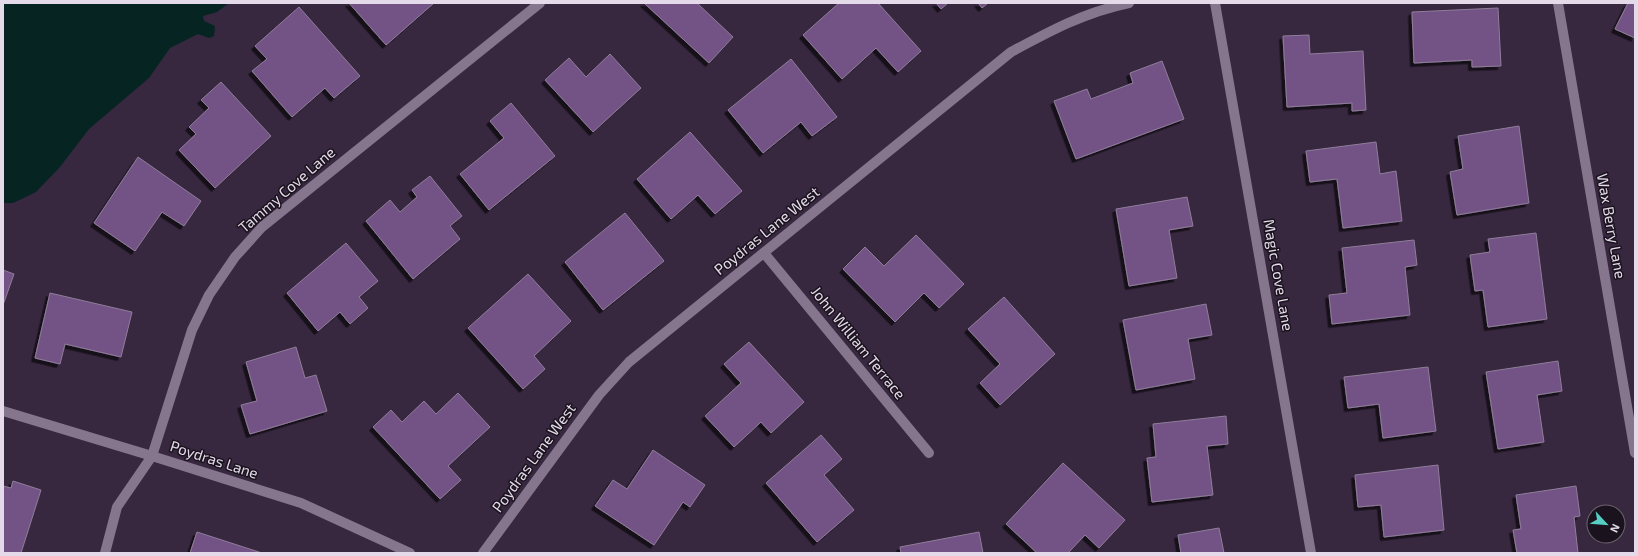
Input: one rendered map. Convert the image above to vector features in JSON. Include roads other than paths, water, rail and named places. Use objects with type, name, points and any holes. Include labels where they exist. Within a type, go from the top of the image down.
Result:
[{"type":"street","name":"Tammy Cove Lane","points":[[105,553],[117,507],[152,456],[192,330],[209,295],[235,257],[262,227],[540,3]]},
{"type":"street","name":"Poydras Lane West","points":[[483,553],[599,395],[629,362],[1011,52],[1056,27],[1106,8],[1129,3]]},
{"type":"street","name":"Magic Cove Lane","points":[[1215,3],[1310,553]]},
{"type":"street","name":"Wax Berry Lane","points":[[1558,3],[1635,453]]},
{"type":"street","name":"John William Terrace","points":[[764,253],[929,453]]},
{"type":"street","name":"Poydras Lane","points":[[3,411],[301,503],[410,553]]}]
